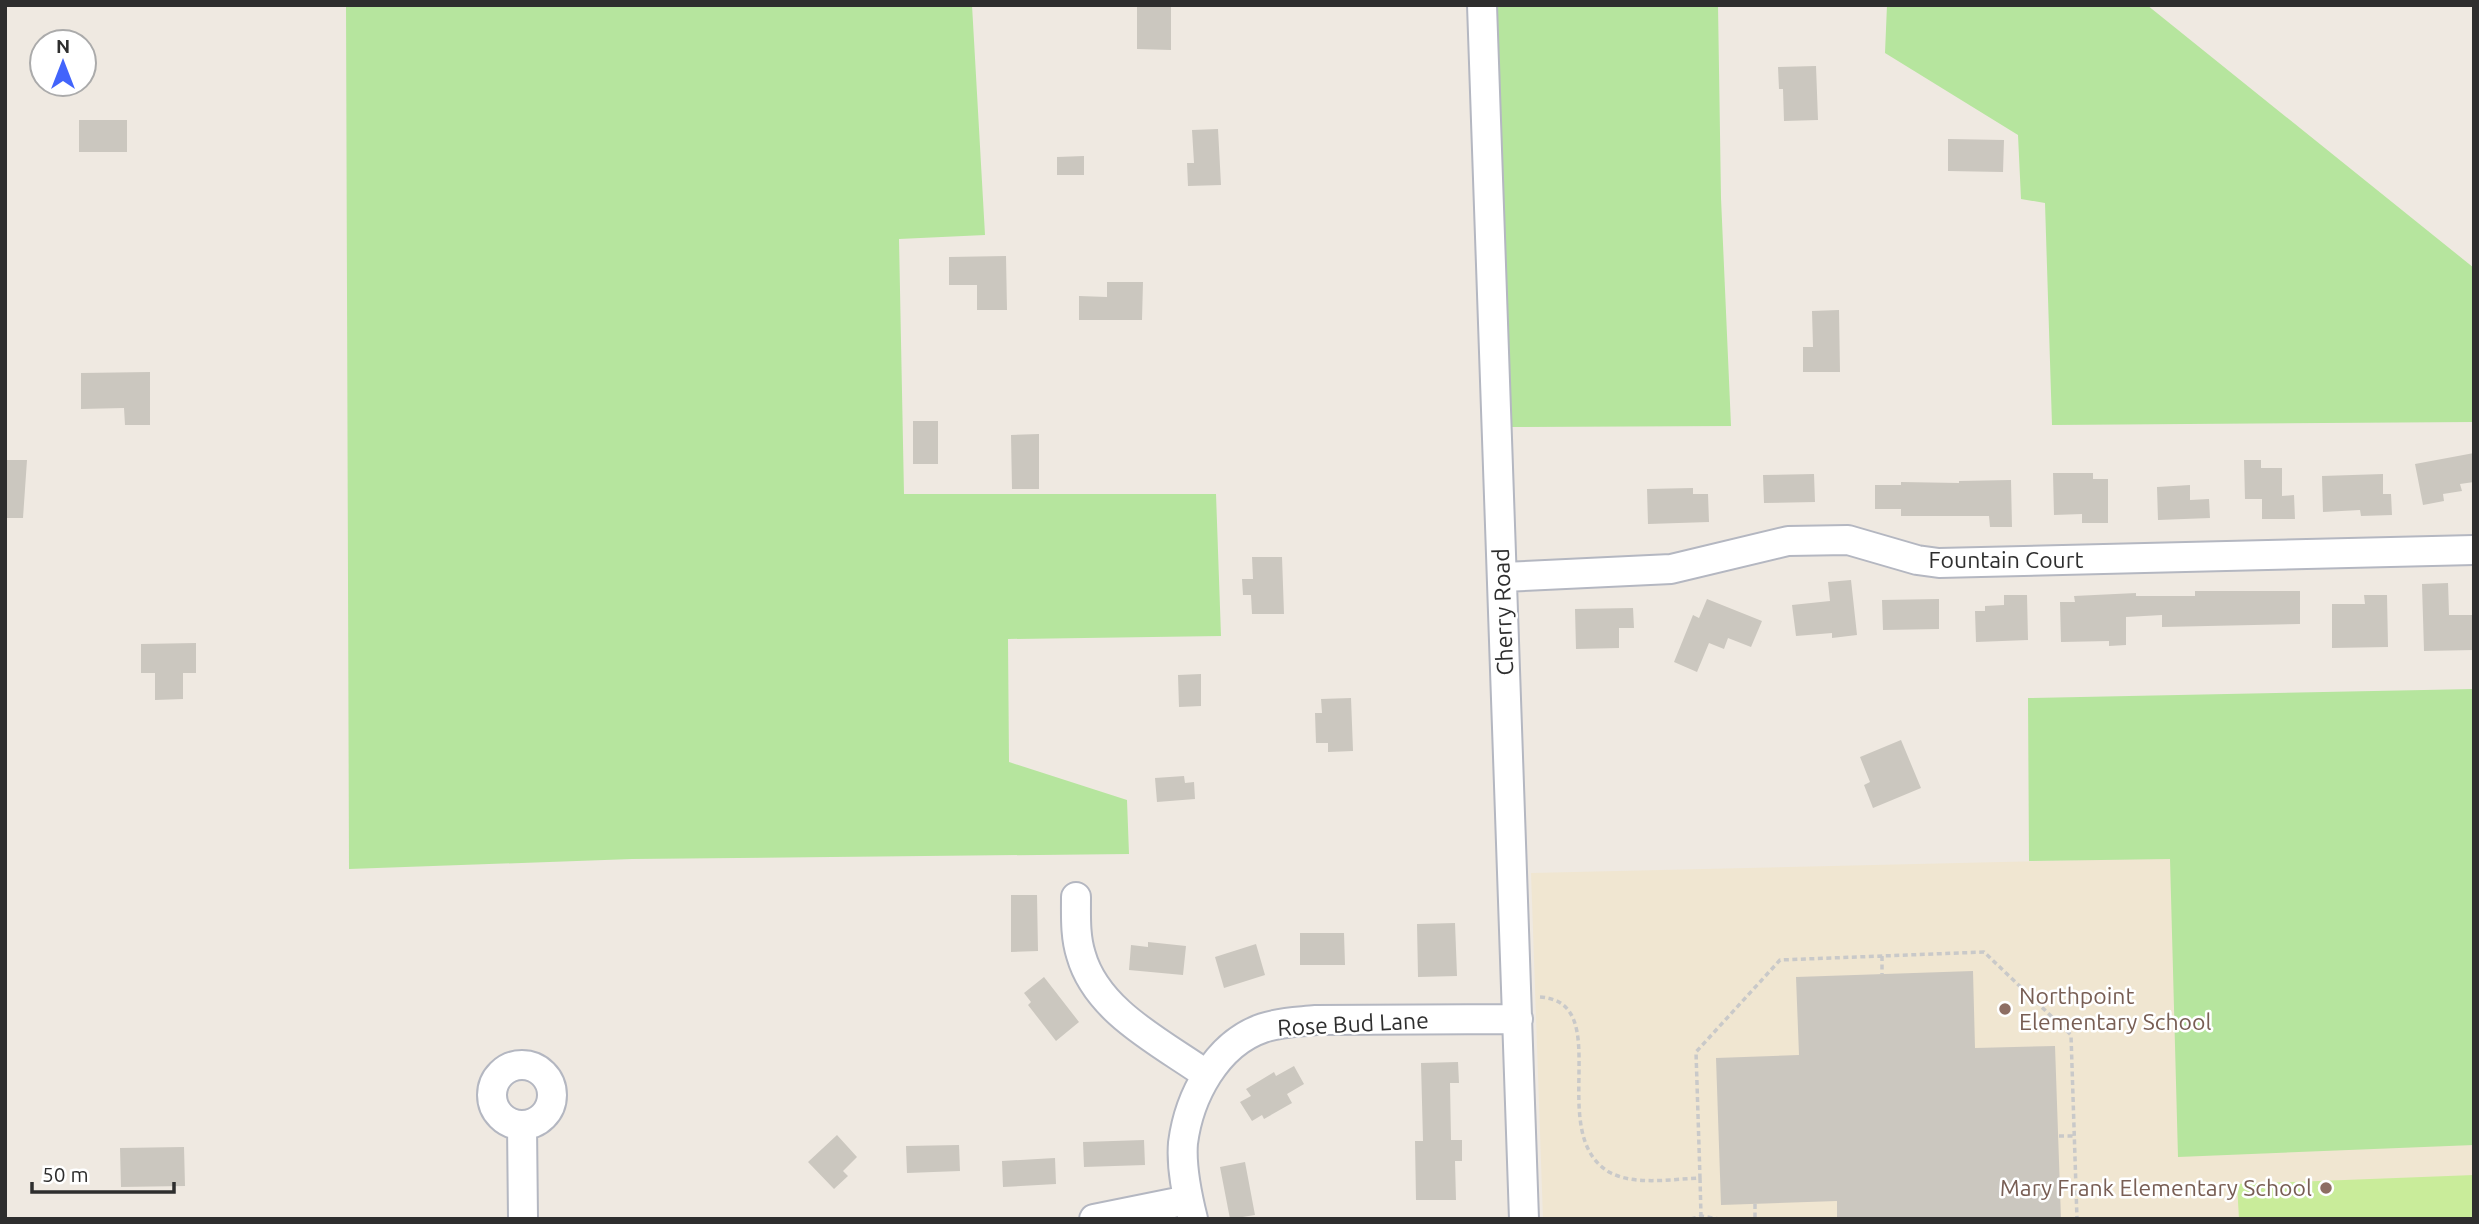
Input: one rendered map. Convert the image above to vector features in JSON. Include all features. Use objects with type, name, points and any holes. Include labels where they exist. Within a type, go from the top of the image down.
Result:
[{"type":"street","name":"Cherry Road","points":[[1482,5],[1524,1219]]},
{"type":"street","name":"Fountain Court","points":[[1503,577],[1671,569],[1746,549],[1800,541],[1848,540],[1917,560],[1939,563],[2474,550]]},
{"type":"street","points":[[1076,897],[1076,928],[1081,956],[1097,990],[1132,1023],[1207,1075]]},
{"type":"street","name":"Rose Bud Lane","points":[[1191,1209],[1183,1146],[1191,1110],[1215,1062],[1242,1038],[1262,1028],[1286,1023],[1517,1008]]},
{"type":"street","points":[[522,1125],[523,1219]]},
{"type":"street","points":[[1094,1219],[1191,1209]]},
{"type":"path","points":[[1701,1216],[1696,1052],[1780,960],[1984,952],[2071,1035],[2077,1219]]},
{"type":"path","points":[[1882,956],[1882,974]]},
{"type":"path","points":[[1517,1008],[1544,997],[1558,1002],[1575,1019],[1578,1035],[1580,1128],[1586,1147],[1594,1159],[1609,1172],[1632,1180],[1700,1178]]},
{"type":"path","points":[[2059,1136],[2074,1136]]},
{"type":"path","points":[[1755,1204],[1755,1219]]},
{"type":"path","points":[[1691,1219],[1701,1216],[1719,1219]]},
{"type":"shaded area","name":"Northpoint Elementary School","points":[[2474,851],[2474,1219],[1543,1219],[1531,873]]},
{"type":"green space","points":[[346,5],[972,5],[985,235],[899,239],[904,494],[1216,494],[1221,636],[1008,639],[1009,762],[1127,800],[1129,854],[632,859],[349,869]]},
{"type":"green space","points":[[1497,5],[1718,5],[1721,198],[1731,426],[1511,427]]},
{"type":"green space","points":[[1887,5],[2147,5],[2474,268],[2474,422],[2052,425],[2045,203],[2021,199],[2018,135],[1885,53]]},
{"type":"green space","points":[[2474,689],[2474,1145],[2178,1157],[2170,859],[2029,861],[2028,698]]},
{"type":"green space","points":[[2474,1175],[2474,1219],[2239,1219],[2237,1184]]},
{"type":"building","points":[[1137,5],[1171,5],[1171,50],[1137,49]]},
{"type":"building","points":[[1816,66],[1818,120],[1784,121],[1783,89],[1779,89],[1778,67]]},
{"type":"building","points":[[79,120],[127,120],[127,152],[79,152]]},
{"type":"building","points":[[1218,129],[1221,185],[1188,186],[1187,163],[1194,163],[1192,130]]},
{"type":"building","points":[[1948,139],[2004,140],[2003,172],[1948,171]]},
{"type":"building","points":[[1084,156],[1084,175],[1057,175],[1057,157]]},
{"type":"building","points":[[1006,256],[1007,310],[977,310],[977,285],[949,285],[949,257]]},
{"type":"building","points":[[1107,282],[1143,282],[1142,320],[1079,320],[1079,296],[1107,297]]},
{"type":"building","points":[[1839,310],[1840,372],[1803,372],[1803,347],[1813,347],[1812,311]]},
{"type":"building","points":[[150,372],[150,425],[125,425],[124,408],[81,409],[81,373]]},
{"type":"building","points":[[913,421],[938,421],[938,464],[913,464]]},
{"type":"building","points":[[1039,434],[1039,489],[1012,489],[1011,435]]},
{"type":"building","points":[[2474,453],[2474,482],[2460,484],[2462,491],[2443,494],[2444,501],[2423,505],[2415,464]]},
{"type":"building","points":[[5,460],[27,460],[23,518],[5,518]]},
{"type":"building","points":[[2244,460],[2261,460],[2261,468],[2282,468],[2282,496],[2294,495],[2295,519],[2262,519],[2262,499],[2245,499]]},
{"type":"building","points":[[2053,473],[2093,473],[2093,479],[2108,479],[2108,523],[2082,523],[2082,514],[2054,515]]},
{"type":"building","points":[[1814,474],[1815,502],[1764,503],[1763,475]]},
{"type":"building","points":[[2383,474],[2383,494],[2391,494],[2392,515],[2361,516],[2360,510],[2323,512],[2322,476]]},
{"type":"building","points":[[2011,480],[2012,527],[1990,527],[1989,516],[1901,516],[1901,509],[1875,509],[1875,485]]},
{"type":"building","points":[[2190,485],[2190,500],[2209,499],[2210,518],[2158,520],[2157,487]]},
{"type":"building","points":[[1693,488],[1693,494],[1708,494],[1709,522],[1648,524],[1647,489]]},
{"type":"building","points":[[1252,557],[1282,557],[1284,614],[1252,614],[1251,595],[1243,595],[1242,579],[1253,579]]},
{"type":"building","points":[[1851,580],[1857,635],[1832,638],[1832,633],[1796,636],[1792,605],[1830,601],[1828,582]]},
{"type":"building","points":[[2448,583],[2449,615],[2474,615],[2474,650],[2424,651],[2422,584]]},
{"type":"building","points":[[2195,591],[2300,591],[2300,624],[2162,627],[2162,615],[2126,617],[2126,645],[2109,646],[2109,641],[2061,642],[2060,602],[2075,602],[2074,596],[2136,593],[2136,596],[2195,596]]},
{"type":"building","points":[[2004,595],[2027,595],[2028,640],[1976,642],[1975,611],[1985,611],[1985,606],[2004,605]]},
{"type":"building","points":[[2364,595],[2387,595],[2388,647],[2332,648],[2332,604],[2365,604]]},
{"type":"building","points":[[1707,599],[1762,621],[1751,647],[1728,638],[1724,649],[1709,643],[1697,672],[1674,662],[1693,615],[1699,618]]},
{"type":"building","points":[[1939,599],[1939,629],[1883,630],[1882,600]]},
{"type":"building","points":[[1633,608],[1634,628],[1619,628],[1619,648],[1576,649],[1575,609]]},
{"type":"building","points":[[196,643],[196,673],[183,673],[183,699],[155,700],[155,673],[141,673],[141,644]]},
{"type":"building","points":[[1201,674],[1201,706],[1179,707],[1178,675]]},
{"type":"building","points":[[1351,698],[1353,751],[1328,752],[1328,743],[1316,743],[1315,713],[1322,713],[1321,699]]},
{"type":"building","points":[[1901,740],[1921,788],[1873,808],[1864,785],[1870,782],[1860,757]]},
{"type":"building","points":[[1184,776],[1185,783],[1194,782],[1195,799],[1157,802],[1155,778]]},
{"type":"building","points":[[1011,895],[1037,895],[1038,951],[1011,952]]},
{"type":"building","points":[[1455,923],[1457,976],[1418,977],[1417,924]]},
{"type":"building","points":[[1300,933],[1344,933],[1345,965],[1300,965]]},
{"type":"building","points":[[1148,942],[1186,946],[1183,975],[1129,970],[1131,945],[1148,947]]},
{"type":"building","points":[[1256,944],[1265,975],[1224,988],[1215,957]]},
{"type":"building","name":"Northpoint Elementary School","points":[[1973,971],[1975,1048],[2055,1046],[2061,1219],[1837,1219],[1837,1201],[1721,1205],[1716,1058],[1799,1055],[1796,977]]},
{"type":"building","points":[[1044,977],[1079,1022],[1056,1041],[1028,1005],[1031,1002],[1024,993]]},
{"type":"building","points":[[1458,1062],[1459,1083],[1450,1083],[1451,1140],[1462,1140],[1462,1161],[1455,1161],[1456,1200],[1416,1200],[1415,1141],[1423,1141],[1421,1063]]},
{"type":"building","points":[[1294,1066],[1304,1084],[1287,1094],[1292,1103],[1264,1119],[1262,1115],[1252,1121],[1240,1102],[1251,1096],[1246,1089],[1274,1072],[1276,1076]]},
{"type":"building","points":[[837,1135],[857,1157],[843,1171],[848,1176],[834,1189],[808,1162]]},
{"type":"building","points":[[1144,1140],[1145,1165],[1084,1167],[1083,1142]]},
{"type":"building","points":[[959,1145],[960,1171],[907,1173],[906,1146]]},
{"type":"building","points":[[184,1147],[185,1186],[121,1187],[120,1148]]},
{"type":"building","points":[[1055,1158],[1056,1184],[1003,1187],[1002,1161]]},
{"type":"building","points":[[1245,1162],[1255,1215],[1230,1219],[1220,1167]]},
{"type":"place","name":"Northpoint Elementary School","points":[[2005,1009]]},
{"type":"place","name":"Mary Frank Elementary School","points":[[2326,1188]]}]
